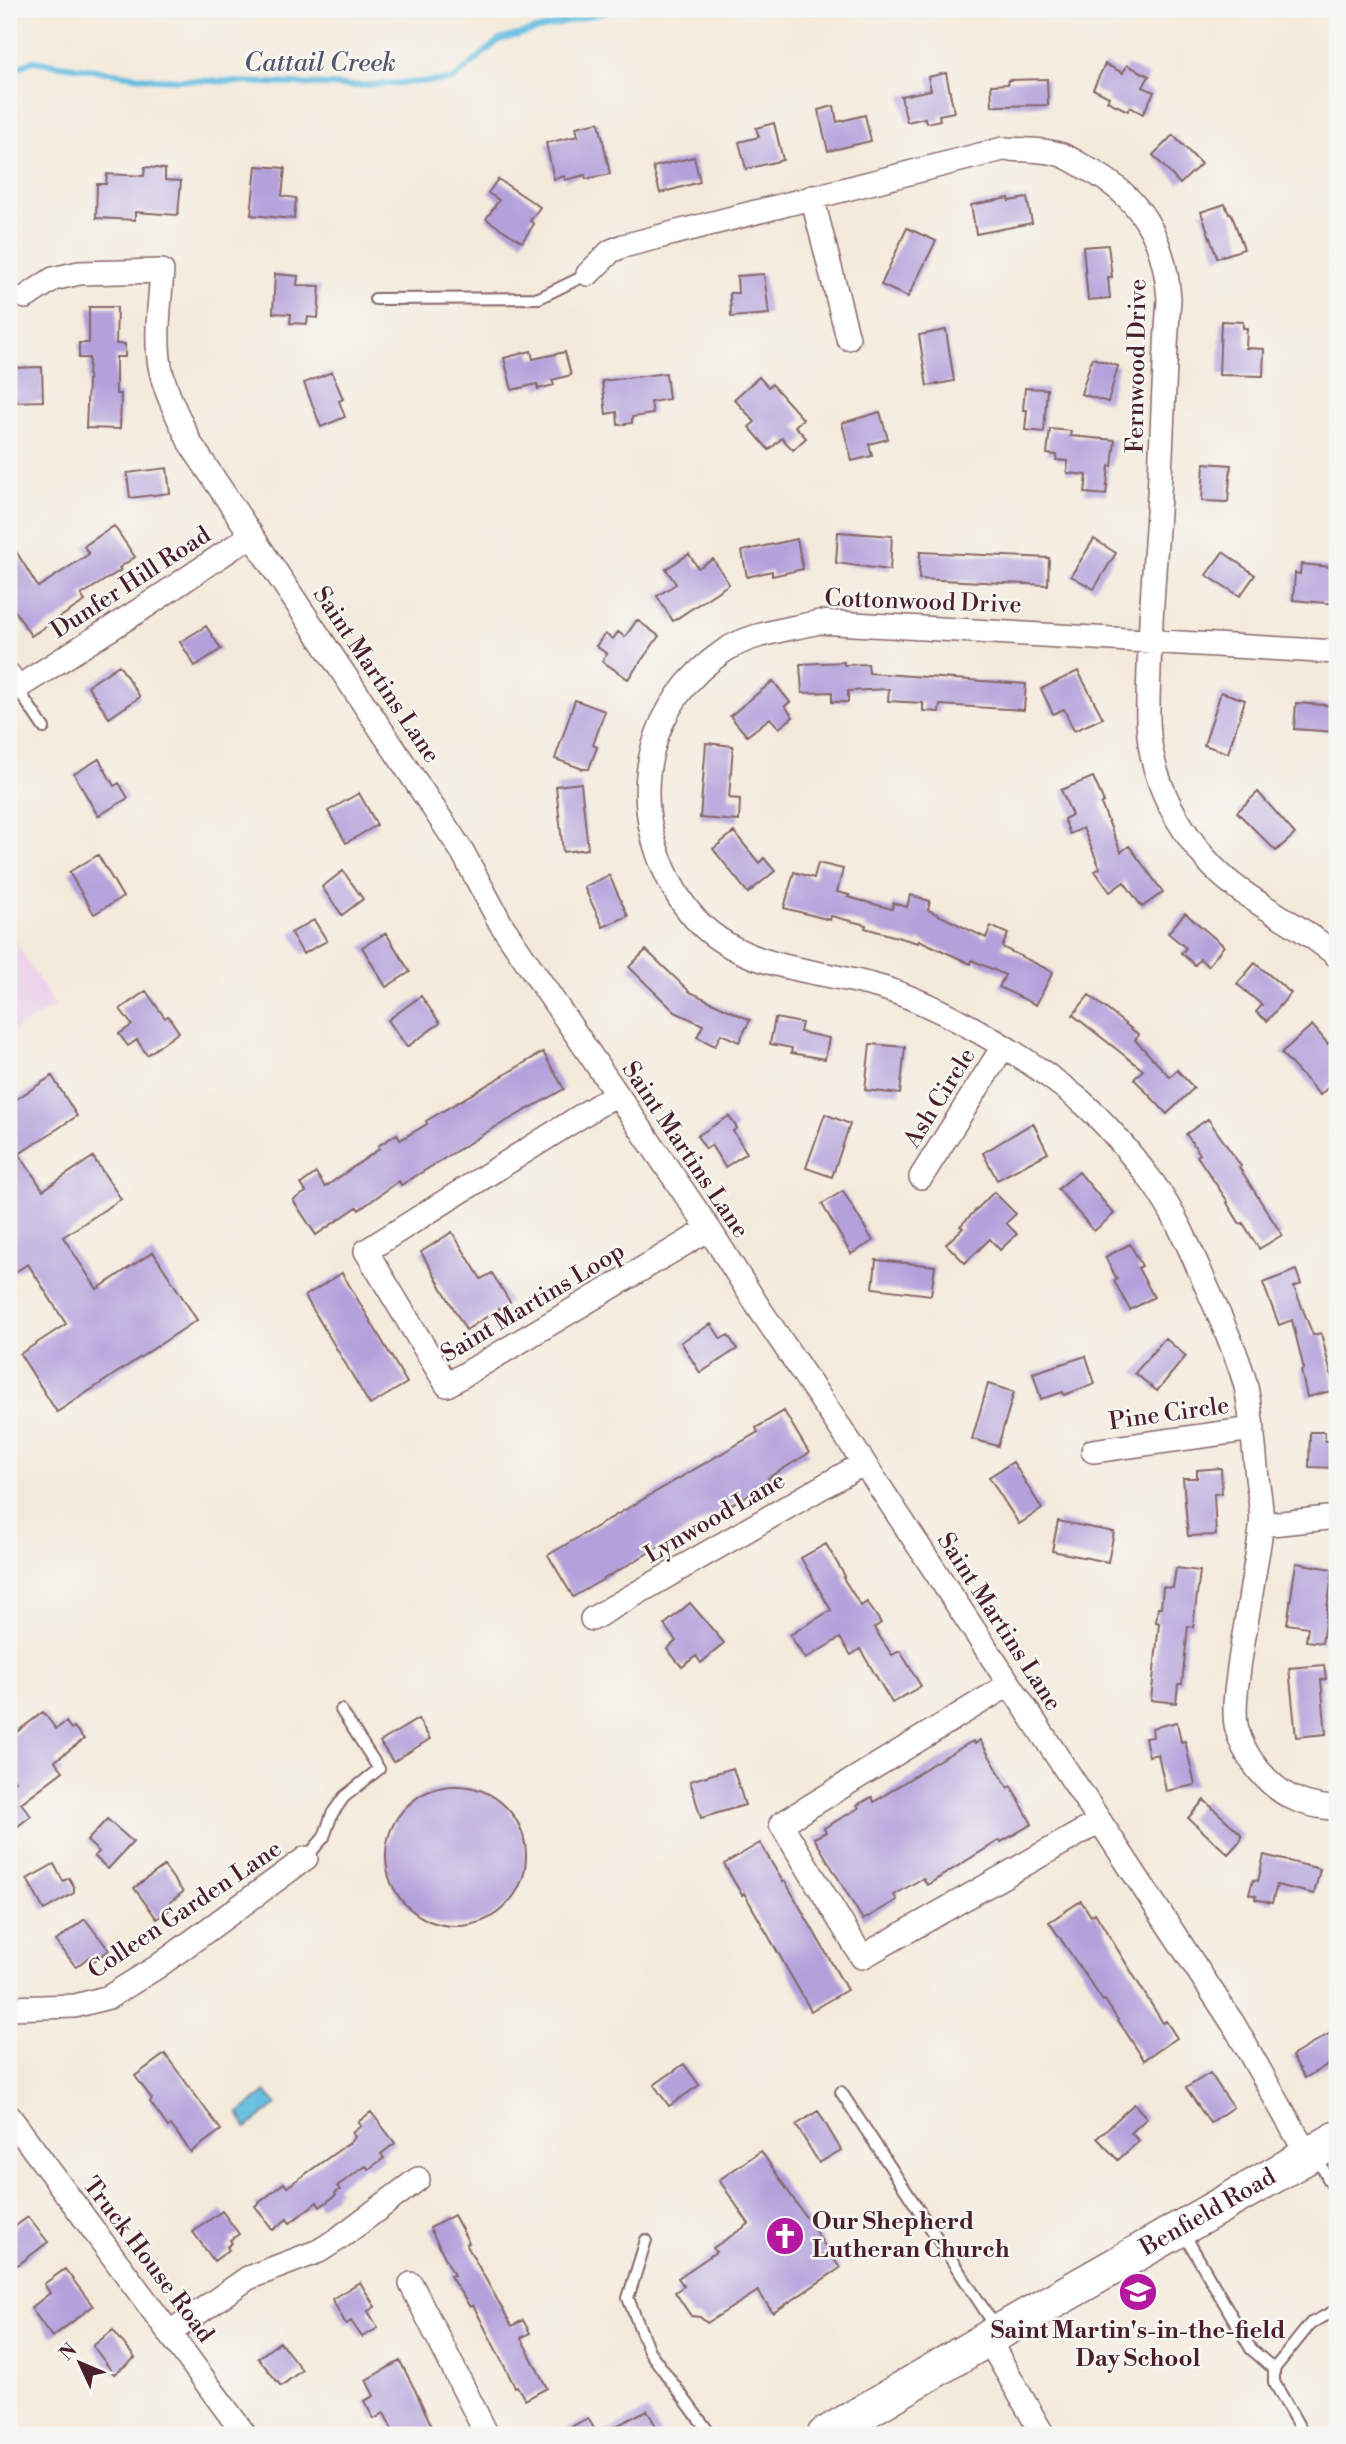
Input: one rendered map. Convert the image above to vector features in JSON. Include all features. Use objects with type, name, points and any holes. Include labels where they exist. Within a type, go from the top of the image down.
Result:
[{"type":"main road","name":"Benfield Road","points":[[826,2435],[1320,2149]]},
{"type":"street","name":"Fernwood Drive","points":[[588,274],[611,251],[623,246],[1003,149],[1061,155],[1112,182],[1144,216],[1155,233],[1163,256],[1169,299],[1150,639],[1149,736],[1158,779],[1167,803],[1179,822],[1223,877],[1318,940],[1337,956]]},
{"type":"street","points":[[812,197],[848,338]]},
{"type":"street","name":"Saint Martins Lane","points":[[26,297],[53,279],[79,273],[162,271],[158,344],[160,366],[190,443],[462,851],[501,924],[709,1229],[1008,1685],[1234,2025],[1320,2149]]},
{"type":"street","name":"Dunfer Hill Road","points":[[13,681],[143,608],[250,536]]},
{"type":"street","name":"Cottonwood Drive","points":[[1337,652],[1150,639],[818,622],[755,636],[728,648],[700,669],[677,695],[661,727],[646,771],[647,818],[653,846],[671,886],[691,915],[709,933],[754,959],[877,986],[946,1014],[1036,1068],[1083,1103],[1123,1145],[1154,1185],[1179,1223],[1229,1338],[1245,1384],[1253,1429],[1262,1525],[1234,1700],[1236,1725],[1246,1752],[1270,1782],[1298,1801],[1337,1809]]},
{"type":"street","name":"Ash Circle","points":[[921,1177],[1003,1047]]},
{"type":"street","name":"Saint Martins Loop","points":[[616,1094],[366,1251],[447,1385],[709,1229]]},
{"type":"street","name":"Pine Circle","points":[[1093,1451],[1253,1429]]},
{"type":"street","name":"Lynwood Lane","points":[[592,1619],[864,1463]]},
{"type":"street","points":[[1262,1525],[1337,1517]]},
{"type":"street","points":[[1008,1685],[781,1824],[862,1957],[1099,1822]]},
{"type":"street","name":"Colleen Garden Lane","points":[[9,2008],[75,2006],[109,1997],[157,1967],[306,1858]]},
{"type":"street","name":"Truck House Road","points":[[9,2116],[245,2435]]},
{"type":"street","points":[[169,2333],[248,2278],[318,2251],[338,2239],[418,2179]]},
{"type":"street","points":[[411,2284],[487,2435]]},
{"type":"street","points":[[993,2336],[1043,2435]]},
{"type":"lane","points":[[375,299],[539,298],[588,274]]},
{"type":"lane","points":[[13,681],[44,728]]},
{"type":"lane","points":[[306,1858],[324,1838],[332,1814],[344,1797],[379,1769],[341,1710]]},
{"type":"lane","points":[[841,2092],[993,2336]]},
{"type":"lane","points":[[1320,2149],[1337,2195]]},
{"type":"lane","points":[[1181,2230],[1251,2349],[1274,2369]]},
{"type":"lane","points":[[646,2240],[628,2298],[649,2351],[711,2435]]},
{"type":"lane","points":[[1304,2435],[1274,2382],[1274,2369],[1311,2323],[1337,2310]]},
{"type":"shaded area","points":[[9,931],[55,1006],[9,1033]]},
{"type":"water","points":[[266,2092],[277,2105],[246,2128],[239,2113]]},
{"type":"building","points":[[1105,64],[1123,73],[1127,65],[1149,76],[1143,87],[1154,92],[1143,114],[1130,107],[1128,111],[1107,101],[1109,97],[1093,89]]},
{"type":"building","points":[[946,73],[954,112],[939,115],[940,120],[926,123],[925,118],[907,122],[901,96],[931,90],[928,77]]},
{"type":"building","points":[[1047,79],[1048,105],[992,106],[991,85],[1008,84],[1008,80]]},
{"type":"building","points":[[834,106],[837,122],[865,115],[871,141],[828,151],[818,110]]},
{"type":"building","points":[[599,122],[610,174],[586,179],[585,175],[565,180],[565,176],[554,179],[546,143],[578,136],[576,127]]},
{"type":"building","points":[[774,123],[783,160],[746,169],[739,142],[759,137],[756,128]]},
{"type":"building","points":[[1173,135],[1201,164],[1180,184],[1153,155]]},
{"type":"building","points":[[694,157],[700,182],[660,193],[653,167]]},
{"type":"building","points":[[256,166],[285,168],[282,196],[296,198],[294,219],[251,215]]},
{"type":"building","points":[[145,167],[165,169],[165,180],[181,181],[178,215],[135,212],[135,220],[96,218],[97,184],[106,184],[107,174],[144,176]]},
{"type":"building","points":[[498,179],[540,207],[530,221],[534,224],[522,242],[486,219],[499,200],[488,193]]},
{"type":"building","points":[[1009,198],[1009,201],[1027,198],[1032,223],[976,234],[971,205]]},
{"type":"building","points":[[1225,204],[1244,249],[1217,258],[1201,212]]},
{"type":"building","points":[[907,228],[936,241],[908,297],[881,285]]},
{"type":"building","points":[[1108,245],[1112,277],[1108,277],[1110,298],[1088,300],[1083,247]]},
{"type":"building","points":[[275,274],[298,276],[297,285],[320,286],[318,318],[308,317],[307,324],[290,323],[291,314],[273,313]]},
{"type":"building","points":[[764,274],[769,314],[731,317],[730,293],[738,293],[737,276]]},
{"type":"building","points":[[89,307],[117,307],[116,344],[125,344],[125,357],[116,357],[116,394],[121,394],[120,429],[86,428],[89,358],[79,358],[79,343],[89,343]]},
{"type":"building","points":[[1221,321],[1243,322],[1243,328],[1247,328],[1246,348],[1264,349],[1263,376],[1219,375]]},
{"type":"building","points":[[946,330],[954,381],[927,386],[919,335]]},
{"type":"building","points":[[531,351],[533,359],[565,352],[571,375],[552,380],[554,385],[538,389],[537,384],[512,390],[504,358]]},
{"type":"building","points":[[1092,358],[1118,366],[1108,402],[1081,394]]},
{"type":"building","points":[[42,367],[43,401],[9,402],[9,368]]},
{"type":"building","points":[[332,372],[343,399],[339,401],[345,417],[321,427],[304,383]]},
{"type":"building","points":[[666,373],[669,399],[651,402],[653,414],[632,417],[632,423],[618,425],[617,412],[606,414],[602,381]]},
{"type":"building","points":[[759,377],[768,387],[772,384],[803,419],[795,426],[806,438],[793,450],[782,438],[769,450],[749,427],[755,422],[734,399]]},
{"type":"building","points":[[1025,388],[1047,389],[1044,432],[1025,430]]},
{"type":"building","points":[[880,412],[888,439],[869,444],[872,456],[852,461],[842,423]]},
{"type":"building","points":[[1050,429],[1071,431],[1070,436],[1115,440],[1106,495],[1085,493],[1087,475],[1067,473],[1068,461],[1056,460],[1057,455],[1047,454]]},
{"type":"building","points":[[1204,463],[1231,465],[1228,502],[1202,501]]},
{"type":"building","points":[[167,468],[170,493],[130,498],[127,473]]},
{"type":"building","points":[[114,526],[135,557],[119,568],[121,570],[81,595],[85,601],[31,636],[9,601],[9,540],[38,587],[89,554],[84,546]]},
{"type":"building","points":[[838,532],[892,536],[890,570],[836,563]]},
{"type":"building","points":[[797,539],[803,569],[772,576],[772,571],[747,577],[742,551]]},
{"type":"building","points":[[1094,539],[1116,553],[1094,589],[1071,576]]},
{"type":"building","points":[[920,552],[1049,558],[1048,585],[919,579]]},
{"type":"building","points":[[1223,552],[1255,575],[1240,596],[1206,575]]},
{"type":"building","points":[[689,554],[698,568],[713,559],[729,584],[673,621],[657,596],[676,584],[666,569]]},
{"type":"building","points":[[1301,564],[1331,567],[1330,576],[1337,577],[1337,604],[1293,600],[1295,573],[1300,574]]},
{"type":"building","points":[[637,620],[659,636],[628,679],[602,661],[607,654],[596,646],[605,634],[613,639],[618,632],[625,637]]},
{"type":"building","points":[[206,626],[221,649],[195,666],[180,642]]},
{"type":"building","points":[[844,662],[844,665],[868,664],[869,673],[1026,684],[1024,710],[940,705],[939,712],[923,711],[923,703],[888,701],[889,689],[848,691],[848,702],[832,702],[832,692],[802,693],[800,664]]},
{"type":"building","points":[[119,665],[140,697],[109,718],[88,686]]},
{"type":"building","points":[[1078,671],[1103,718],[1074,731],[1064,709],[1053,714],[1041,689]]},
{"type":"building","points":[[773,681],[790,702],[785,706],[793,717],[779,728],[770,718],[747,736],[730,716]]},
{"type":"building","points":[[1221,692],[1245,700],[1228,753],[1204,745]]},
{"type":"building","points":[[575,700],[605,711],[593,745],[597,747],[589,769],[555,759]]},
{"type":"building","points":[[1296,703],[1337,706],[1337,732],[1294,729]]},
{"type":"building","points":[[706,743],[733,746],[729,798],[740,799],[739,821],[700,818]]},
{"type":"building","points":[[99,759],[114,786],[119,783],[128,798],[98,816],[74,774]]},
{"type":"building","points":[[1093,777],[1121,852],[1129,846],[1163,892],[1142,907],[1124,882],[1110,892],[1095,871],[1100,868],[1083,828],[1070,834],[1064,819],[1072,815],[1061,790]]},
{"type":"building","points":[[581,783],[588,849],[563,852],[556,786]]},
{"type":"building","points":[[1258,792],[1295,834],[1276,851],[1237,812]]},
{"type":"building","points":[[359,793],[377,825],[346,843],[328,811]]},
{"type":"building","points":[[734,832],[759,863],[764,858],[775,871],[748,893],[713,849]]},
{"type":"building","points":[[98,855],[123,897],[94,914],[69,872]]},
{"type":"building","points":[[818,863],[843,869],[837,892],[849,895],[848,897],[892,909],[893,903],[907,907],[910,895],[930,901],[928,910],[986,938],[991,926],[1008,934],[1002,947],[1053,972],[1036,1005],[999,987],[1005,975],[972,960],[971,964],[919,940],[918,943],[865,928],[866,925],[831,916],[830,920],[784,908],[794,872],[814,878]]},
{"type":"building","points":[[343,871],[363,899],[342,915],[322,887]]},
{"type":"building","points":[[609,875],[628,916],[603,927],[584,887]]},
{"type":"building","points":[[1185,913],[1224,946],[1208,966],[1200,959],[1195,965],[1181,953],[1186,948],[1168,933]]},
{"type":"building","points":[[314,920],[327,941],[303,954],[291,933]]},
{"type":"building","points":[[386,933],[410,972],[386,987],[362,947]]},
{"type":"building","points":[[646,950],[690,992],[750,1020],[739,1042],[721,1034],[715,1046],[697,1037],[703,1025],[675,1012],[629,967]]},
{"type":"building","points":[[1255,963],[1291,993],[1267,1021],[1256,1012],[1262,1005],[1237,984]]},
{"type":"building","points":[[146,991],[165,1018],[168,1016],[179,1032],[147,1055],[137,1040],[128,1046],[119,1034],[132,1025],[120,1009]]},
{"type":"building","points":[[1089,995],[1139,1035],[1135,1040],[1170,1077],[1177,1070],[1194,1088],[1167,1114],[1134,1079],[1143,1070],[1073,1015]]},
{"type":"building","points":[[421,996],[440,1023],[407,1047],[388,1020]]},
{"type":"building","points":[[775,1018],[802,1023],[800,1032],[829,1038],[825,1059],[791,1053],[792,1048],[770,1044]]},
{"type":"building","points":[[1312,1025],[1328,1044],[1330,1041],[1337,1050],[1337,1079],[1320,1095],[1281,1053]]},
{"type":"building","points":[[870,1044],[905,1047],[900,1094],[865,1090]]},
{"type":"building","points":[[543,1052],[564,1089],[401,1185],[399,1181],[359,1210],[357,1207],[316,1235],[293,1200],[306,1192],[301,1184],[316,1173],[325,1187],[397,1134],[400,1140],[427,1124],[426,1121]]},
{"type":"building","points":[[52,1076],[77,1116],[19,1154],[43,1190],[93,1157],[121,1199],[63,1237],[97,1289],[153,1252],[197,1320],[57,1412],[20,1354],[66,1324],[28,1264],[9,1276],[9,1104]]},
{"type":"building","points":[[825,1114],[850,1124],[832,1177],[806,1168]]},
{"type":"building","points":[[729,1116],[737,1128],[733,1131],[747,1153],[725,1167],[711,1145],[706,1149],[697,1136]]},
{"type":"building","points":[[1208,1119],[1241,1166],[1239,1167],[1282,1235],[1259,1249],[1243,1223],[1240,1224],[1186,1134]]},
{"type":"building","points":[[1033,1123],[1048,1153],[997,1180],[983,1153]]},
{"type":"building","points":[[1079,1172],[1114,1214],[1094,1231],[1058,1189]]},
{"type":"building","points":[[843,1191],[873,1241],[851,1254],[822,1204]]},
{"type":"building","points":[[994,1192],[1016,1214],[1006,1223],[1017,1234],[1000,1250],[990,1239],[965,1263],[946,1244]]},
{"type":"building","points":[[452,1232],[481,1279],[492,1273],[510,1302],[466,1330],[421,1252]]},
{"type":"building","points":[[1130,1244],[1142,1266],[1138,1268],[1154,1297],[1130,1310],[1105,1257]]},
{"type":"building","points":[[876,1260],[935,1266],[931,1295],[873,1288]]},
{"type":"building","points":[[1296,1270],[1301,1284],[1294,1287],[1313,1335],[1321,1333],[1335,1390],[1307,1397],[1301,1370],[1304,1369],[1292,1320],[1279,1325],[1263,1283]]},
{"type":"building","points":[[342,1273],[407,1383],[370,1405],[305,1296]]},
{"type":"building","points":[[711,1324],[721,1339],[728,1335],[737,1349],[700,1373],[681,1342]]},
{"type":"building","points":[[1165,1338],[1186,1356],[1157,1391],[1135,1373]]},
{"type":"building","points":[[1086,1356],[1095,1384],[1064,1395],[1063,1392],[1041,1399],[1033,1373]]},
{"type":"building","points":[[988,1384],[1014,1392],[998,1446],[972,1439]]},
{"type":"building","points":[[784,1411],[809,1453],[768,1478],[770,1482],[573,1597],[548,1555],[758,1432],[756,1428]]},
{"type":"building","points":[[1310,1432],[1325,1432],[1325,1441],[1337,1441],[1337,1468],[1309,1467]]},
{"type":"building","points":[[1013,1462],[1042,1509],[1019,1524],[989,1477]]},
{"type":"building","points":[[1221,1468],[1222,1493],[1214,1494],[1216,1535],[1188,1536],[1183,1478],[1197,1478],[1197,1470]]},
{"type":"building","points":[[1058,1521],[1114,1532],[1108,1562],[1052,1551]]},
{"type":"building","points":[[826,1544],[861,1606],[867,1602],[881,1623],[874,1628],[892,1655],[900,1651],[921,1686],[892,1703],[860,1649],[851,1655],[840,1638],[805,1659],[790,1635],[831,1610],[801,1558]]},
{"type":"building","points":[[1296,1563],[1333,1569],[1322,1643],[1306,1641],[1308,1627],[1287,1624]]},
{"type":"building","points":[[1176,1568],[1200,1571],[1193,1627],[1188,1626],[1182,1684],[1178,1684],[1176,1703],[1151,1700],[1159,1623],[1156,1622],[1158,1607],[1161,1607],[1163,1587],[1173,1588]]},
{"type":"building","points":[[690,1603],[724,1643],[701,1663],[696,1656],[682,1667],[667,1649],[676,1641],[664,1625]]},
{"type":"building","points":[[1324,1665],[1326,1679],[1321,1680],[1326,1734],[1296,1737],[1289,1668]]},
{"type":"building","points":[[43,1712],[56,1729],[66,1722],[84,1739],[55,1761],[63,1771],[21,1803],[31,1816],[9,1833],[9,1786],[15,1781],[9,1772],[9,1738]]},
{"type":"building","points":[[418,1719],[430,1739],[393,1762],[380,1742]]},
{"type":"building","points":[[1177,1722],[1181,1742],[1185,1741],[1195,1785],[1166,1791],[1158,1754],[1149,1756],[1145,1738],[1153,1737],[1152,1728]]},
{"type":"building","points":[[980,1740],[1008,1788],[1011,1786],[1032,1824],[1001,1842],[1000,1840],[927,1885],[923,1878],[894,1895],[897,1900],[863,1920],[814,1838],[826,1832],[824,1828],[859,1808],[857,1805],[872,1797],[874,1802],[934,1763],[973,1741],[975,1744]]},
{"type":"building","points":[[733,1768],[745,1805],[701,1818],[690,1781]]},
{"type":"building","points":[[456,1786],[483,1791],[505,1807],[521,1829],[526,1856],[521,1883],[505,1905],[483,1921],[456,1926],[429,1921],[407,1905],[391,1883],[386,1856],[391,1829],[407,1807],[429,1791]]},
{"type":"building","points":[[1204,1800],[1241,1834],[1241,1840],[1228,1854],[1188,1818]]},
{"type":"building","points":[[107,1819],[133,1842],[108,1869],[94,1856],[99,1852],[87,1841]]},
{"type":"building","points":[[760,1843],[783,1882],[785,1881],[847,1990],[811,2011],[744,1893],[742,1895],[724,1864]]},
{"type":"building","points":[[1264,1855],[1320,1869],[1314,1894],[1277,1885],[1272,1903],[1255,1899],[1256,1896],[1249,1894],[1253,1880],[1258,1881]]},
{"type":"building","points":[[54,1864],[63,1881],[69,1878],[74,1893],[44,1910],[27,1879]]},
{"type":"building","points":[[164,1866],[183,1892],[169,1903],[173,1907],[157,1919],[134,1888]]},
{"type":"building","points":[[1081,1901],[1091,1916],[1095,1913],[1163,2023],[1166,2021],[1177,2038],[1144,2060],[1049,1922]]},
{"type":"building","points":[[85,1919],[109,1950],[94,1961],[90,1956],[76,1967],[56,1941]]},
{"type":"building","points":[[1337,2029],[1337,2059],[1305,2078],[1292,2056]]},
{"type":"building","points":[[165,2054],[221,2130],[191,2152],[171,2125],[168,2127],[135,2076]]},
{"type":"building","points":[[684,2064],[699,2085],[669,2106],[654,2085]]},
{"type":"building","points":[[1210,2073],[1233,2107],[1210,2123],[1186,2088]]},
{"type":"building","points":[[1134,2104],[1147,2118],[1131,2133],[1139,2141],[1118,2160],[1097,2138]]},
{"type":"building","points":[[818,2111],[841,2150],[819,2163],[796,2125]]},
{"type":"building","points":[[371,2112],[395,2143],[381,2154],[384,2158],[369,2169],[366,2166],[337,2186],[340,2190],[336,2195],[320,2207],[317,2202],[290,2223],[287,2219],[273,2230],[255,2206],[284,2183],[287,2187],[349,2143],[355,2137],[352,2133],[361,2126],[358,2122]]},
{"type":"building","name":"Our Shepherd Lutheran Church","points":[[761,2151],[840,2268],[773,2313],[758,2291],[707,2323],[700,2317],[691,2316],[675,2292],[684,2286],[678,2278],[716,2252],[713,2248],[749,2224],[719,2180]]},
{"type":"building","points":[[222,2211],[239,2234],[230,2240],[232,2243],[227,2247],[229,2250],[214,2261],[193,2232]]},
{"type":"building","points":[[454,2215],[469,2243],[466,2244],[512,2326],[523,2320],[530,2333],[521,2338],[547,2388],[525,2400],[517,2386],[515,2387],[473,2305],[470,2307],[450,2276],[454,2275],[430,2228]]},
{"type":"building","points":[[28,2217],[48,2242],[18,2265],[9,2252],[9,2231]]},
{"type":"building","points":[[65,2269],[93,2306],[52,2337],[31,2308],[50,2293],[44,2284]]},
{"type":"building","points":[[360,2282],[375,2307],[368,2311],[378,2328],[362,2337],[351,2321],[346,2324],[332,2299]]},
{"type":"building","points":[[113,2330],[135,2358],[114,2374],[93,2346]]},
{"type":"building","points":[[280,2342],[302,2370],[281,2386],[258,2358]]},
{"type":"building","points":[[400,2361],[436,2435],[395,2435],[384,2413],[374,2419],[364,2401],[374,2396],[366,2380]]},
{"type":"building","points":[[647,2410],[661,2435],[599,2435]]},
{"type":"building","points":[[588,2418],[598,2435],[556,2435]]},
{"type":"waterway","name":"Cattail Creek","points":[[9,71],[33,61],[155,79],[352,86],[453,80],[499,40],[615,9]]},
{"type":"place","name":"Our Shepherd Lutheran Church","points":[[785,2236]]},
{"type":"place","name":"Saint Martin's-in-the-field Day School","points":[[1138,2292]]}]
